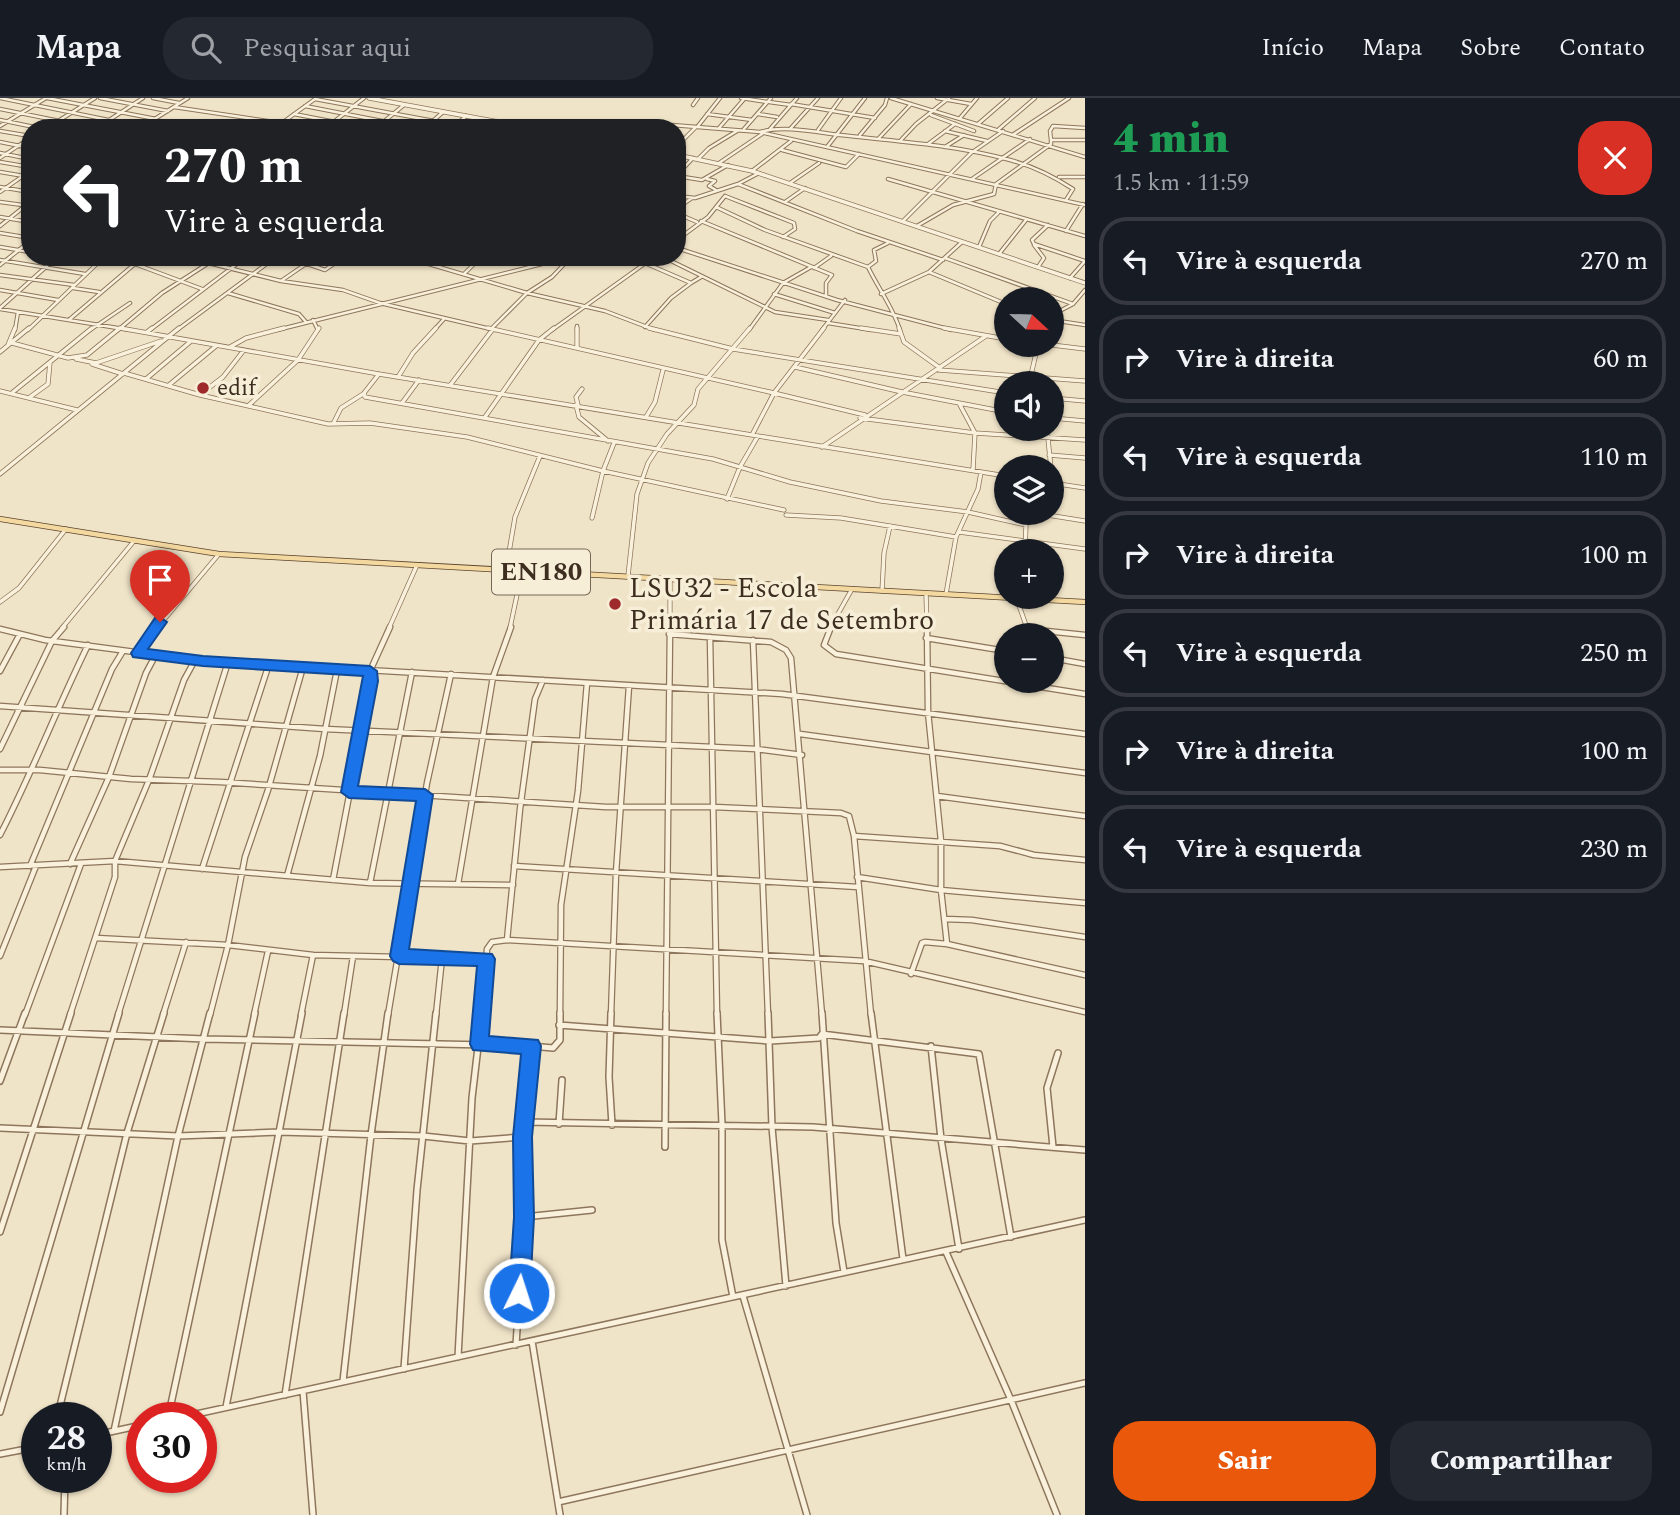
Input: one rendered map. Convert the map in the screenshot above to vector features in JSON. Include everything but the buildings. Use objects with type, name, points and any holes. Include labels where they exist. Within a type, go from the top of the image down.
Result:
[{"type":"main road","name":"EN180","points":[[0,519],[219,554],[994,596]]},
{"type":"main road","name":"EN180","points":[[1064,600],[1085,602]]},
{"type":"street","points":[[0,98],[104,119]]},
{"type":"street","points":[[0,128],[47,98],[156,119],[188,98]]},
{"type":"street","points":[[61,119],[95,98]]},
{"type":"street","points":[[100,98],[168,111]]},
{"type":"street","points":[[111,119],[143,98]]},
{"type":"street","points":[[153,98],[180,103]]},
{"type":"street","points":[[288,119],[315,98],[423,119]]},
{"type":"street","points":[[337,119],[366,98],[485,119]]},
{"type":"street","points":[[693,106],[698,98]]},
{"type":"street","points":[[686,137],[720,98]]},
{"type":"street","points":[[719,128],[744,98],[875,118]]},
{"type":"street","points":[[770,129],[797,98]]},
{"type":"street","points":[[790,130],[818,98]]},
{"type":"street","points":[[817,130],[841,98]]},
{"type":"street","points":[[826,147],[840,133],[865,98]]},
{"type":"street","points":[[859,136],[891,98],[1014,135],[1050,143],[1084,156]]},
{"type":"street","points":[[937,98],[971,104]]},
{"type":"street","points":[[960,118],[977,98]]},
{"type":"street","points":[[944,147],[974,131],[1009,98]]},
{"type":"street","points":[[998,130],[1035,98]]},
{"type":"street","points":[[1014,135],[1069,98]]},
{"type":"street","points":[[899,142],[916,124],[949,99]]},
{"type":"street","points":[[744,130],[769,101]]},
{"type":"street","points":[[386,119],[404,104]]},
{"type":"street","points":[[878,138],[911,104]]},
{"type":"street","points":[[304,106],[373,119]]},
{"type":"street","points":[[174,107],[262,119]]},
{"type":"street","points":[[0,109],[49,119]]},
{"type":"street","points":[[435,119],[443,112]]},
{"type":"street","points":[[294,114],[323,119]]},
{"type":"street","points":[[707,114],[751,120]]},
{"type":"street","points":[[757,114],[777,118]]},
{"type":"street","points":[[931,115],[974,131]]},
{"type":"street","points":[[463,119],[466,116]]},
{"type":"street","points":[[0,120],[21,124]]},
{"type":"street","points":[[927,145],[956,124]]},
{"type":"street","points":[[1050,143],[1053,126],[1062,125],[1075,131],[1085,128]]},
{"type":"street","points":[[686,126],[761,133],[1084,204],[1066,231]]},
{"type":"street","points":[[0,128],[21,134]]},
{"type":"street","points":[[719,163],[770,129],[817,130],[944,147],[1023,165],[1058,178],[1073,189],[1066,200]]},
{"type":"street","points":[[686,167],[709,148],[738,130]]},
{"type":"street","points":[[945,131],[988,141]]},
{"type":"street","points":[[903,221],[948,173],[1003,131]]},
{"type":"street","points":[[972,179],[1031,139]]},
{"type":"street","points":[[917,226],[942,208],[975,196],[994,194],[996,184],[1050,143],[1085,139]]},
{"type":"street","points":[[1061,149],[1077,140]]},
{"type":"street","points":[[752,171],[792,141]]},
{"type":"street","points":[[0,142],[19,146]]},
{"type":"street","points":[[19,146],[0,160],[21,166]]},
{"type":"street","points":[[782,150],[846,167],[859,154]]},
{"type":"street","points":[[0,153],[21,157]]},
{"type":"street","points":[[686,157],[759,173],[1085,283]]},
{"type":"street","points":[[790,183],[820,162]]},
{"type":"street","points":[[686,177],[701,180],[727,165]]},
{"type":"street","points":[[0,172],[21,176]]},
{"type":"street","points":[[686,202],[692,198],[729,189],[759,173]]},
{"type":"street","points":[[1058,178],[1074,174],[1085,177]]},
{"type":"street","points":[[0,192],[21,178]]},
{"type":"street","points":[[707,178],[715,181],[709,186],[716,191]]},
{"type":"street","points":[[888,179],[1085,236]]},
{"type":"street","points":[[738,184],[889,242],[1073,304]]},
{"type":"street","points":[[0,187],[21,190]]},
{"type":"street","points":[[785,202],[805,188]]},
{"type":"street","points":[[687,223],[699,222],[716,207],[729,189]]},
{"type":"street","points":[[725,196],[794,223],[795,229],[783,237]]},
{"type":"street","points":[[686,197],[692,198]]},
{"type":"street","points":[[0,202],[21,205]]},
{"type":"street","points":[[716,207],[783,237],[868,267],[881,294],[895,314],[901,334],[908,345],[939,369],[994,375]]},
{"type":"street","points":[[0,226],[21,209]]},
{"type":"street","points":[[979,247],[990,221],[999,212]]},
{"type":"street","points":[[0,217],[21,221]]},
{"type":"street","points":[[999,254],[1026,220]]},
{"type":"street","points":[[687,223],[699,222],[832,276],[826,282],[826,296]]},
{"type":"street","points":[[1038,267],[1044,258],[1032,240],[1048,225]]},
{"type":"street","points":[[0,233],[21,237]]},
{"type":"street","points":[[868,267],[876,261],[874,250],[889,242]]},
{"type":"street","points":[[881,294],[929,272],[962,242]]},
{"type":"street","points":[[1034,244],[1085,261],[1070,278]]},
{"type":"street","points":[[0,247],[21,250]]},
{"type":"street","points":[[0,265],[21,247]]},
{"type":"street","points":[[686,250],[826,296],[994,337]]},
{"type":"street","points":[[628,576],[640,480],[656,450],[694,405],[698,389],[733,349],[783,283],[832,256]]},
{"type":"street","points":[[0,260],[21,263]]},
{"type":"street","points":[[39,266],[86,274]]},
{"type":"street","points":[[0,352],[95,266]]},
{"type":"street","points":[[70,318],[132,266]]},
{"type":"street","points":[[140,266],[203,289]]},
{"type":"street","points":[[72,358],[92,353],[153,300],[205,266]]},
{"type":"street","points":[[219,266],[281,281],[344,290],[380,303],[865,415]]},
{"type":"street","points":[[147,332],[236,266]]},
{"type":"street","points":[[0,474],[168,336],[264,266]]},
{"type":"street","points":[[281,281],[304,266]]},
{"type":"street","points":[[315,266],[327,269],[331,266]]},
{"type":"street","points":[[436,266],[527,293],[605,311],[645,327],[733,349],[994,391]]},
{"type":"street","points":[[464,274],[472,266]]},
{"type":"street","points":[[229,348],[246,338],[532,266]]},
{"type":"street","points":[[451,385],[492,329],[527,293],[552,277],[562,266]]},
{"type":"street","points":[[485,417],[539,340],[581,307],[642,266]]},
{"type":"street","points":[[653,266],[691,283]]},
{"type":"street","points":[[680,266],[764,308],[783,314],[901,334]]},
{"type":"street","points":[[0,308],[46,267]]},
{"type":"street","points":[[929,272],[994,299]]},
{"type":"street","points":[[0,275],[99,292]]},
{"type":"street","points":[[645,327],[671,298],[701,277]]},
{"type":"street","points":[[1064,310],[1073,304],[1085,289]]},
{"type":"street","points":[[0,290],[58,300]]},
{"type":"street","points":[[227,293],[299,314],[306,322]]},
{"type":"street","points":[[774,294],[835,313]]},
{"type":"street","points":[[752,435],[774,393],[845,300]]},
{"type":"street","points":[[13,392],[98,323],[130,303]]},
{"type":"street","points":[[0,308],[70,318],[379,374],[994,474]]},
{"type":"street","points":[[10,344],[19,318],[18,312]]},
{"type":"street","points":[[19,318],[30,314]]},
{"type":"street","points":[[398,377],[412,353],[444,318]]},
{"type":"street","points":[[248,405],[316,337],[319,328],[313,320]]},
{"type":"street","points":[[1064,320],[1085,325]]},
{"type":"street","points":[[577,326],[577,348]]},
{"type":"street","points":[[821,447],[860,418],[924,379],[986,336]]},
{"type":"street","points":[[88,363],[96,363],[124,351],[164,340]]},
{"type":"street","points":[[146,379],[191,341]]},
{"type":"street","points":[[10,344],[72,358],[200,394],[333,424],[370,423],[467,437],[785,513],[995,539]]},
{"type":"street","points":[[168,386],[217,346]]},
{"type":"street","points":[[1064,346],[1085,349]]},
{"type":"street","points":[[200,394],[223,377],[244,350]]},
{"type":"street","points":[[30,397],[48,384],[51,362]]},
{"type":"street","points":[[795,367],[994,410]]},
{"type":"street","points":[[646,417],[655,401],[663,370]]},
{"type":"street","points":[[333,424],[341,408],[363,394],[379,374]]},
{"type":"street","points":[[402,403],[419,380]]},
{"type":"street","points":[[1064,380],[1085,381]]},
{"type":"street","points":[[582,389],[576,397],[579,417],[612,442]]},
{"type":"street","points":[[0,391],[78,410]]},
{"type":"street","points":[[363,394],[369,398],[485,417],[740,467],[790,482],[881,501],[994,518]]},
{"type":"street","points":[[1064,399],[1085,401]]},
{"type":"street","points":[[960,404],[975,433],[973,470]]},
{"type":"street","points":[[860,418],[994,435]]},
{"type":"street","points":[[1064,419],[1085,421]]},
{"type":"street","points":[[727,499],[740,467],[758,436]]},
{"type":"street","points":[[1064,439],[1085,440]]},
{"type":"street","points":[[1048,441],[1049,455]]},
{"type":"street","points":[[592,518],[612,442]]},
{"type":"street","points":[[506,570],[515,517],[540,456]]},
{"type":"street","points":[[1064,456],[1085,458]]},
{"type":"street","points":[[946,594],[958,534],[981,472]]},
{"type":"street","points":[[1064,483],[1085,488]]},
{"type":"street","points":[[1064,518],[1085,521]]},
{"type":"street","points":[[1024,539],[1026,525]]},
{"type":"street","points":[[882,591],[884,553],[890,526]]},
{"type":"street","points":[[0,601],[19,588],[66,529]]},
{"type":"street","points":[[0,749],[52,641],[134,541]]},
{"type":"street","points":[[1064,547],[1085,549]]},
{"type":"street","points":[[138,653],[160,622],[190,591],[219,554]]},
{"type":"street","points":[[333,880],[371,681],[370,671],[417,565]]},
{"type":"street","points":[[458,884],[493,677],[509,635],[522,571]]},
{"type":"street","points":[[665,1147],[670,579]]},
{"type":"street","points":[[853,588],[833,622],[824,645],[836,654],[1085,694]]},
{"type":"street","points":[[926,593],[928,712],[941,841],[941,890],[947,944]]},
{"type":"street","points":[[1019,609],[1023,622],[1029,629],[1085,635]]},
{"type":"street","points":[[0,629],[52,641],[195,660],[795,695],[1085,734]]},
{"type":"street","points":[[0,671],[20,634]]},
{"type":"street","points":[[669,634],[776,643],[790,655],[808,812],[836,1223],[844,1272]]},
{"type":"street","points":[[710,637],[722,1124],[722,1240],[733,1297]]},
{"type":"street","points":[[926,638],[994,649]]},
{"type":"street","points":[[754,640],[772,1127],[786,1286]]},
{"type":"street","points":[[0,835],[33,770],[57,708],[88,645]]},
{"type":"street","points":[[0,956],[95,711],[112,669],[123,651]]},
{"type":"street","points":[[70,864],[108,777],[146,673],[155,656]]},
{"type":"street","points":[[0,1232],[115,877],[115,861],[149,780],[184,680],[195,660]]},
{"type":"street","points":[[1064,660],[1085,664]]},
{"type":"street","points":[[0,1412],[82,1132],[164,865],[212,721],[228,662]]},
{"type":"street","points":[[202,869],[269,664]]},
{"type":"street","points":[[126,1428],[114,1431],[178,1136],[228,944],[242,872],[303,667]]},
{"type":"street","points":[[287,876],[312,789],[337,670]]},
{"type":"street","points":[[370,883],[412,672]]},
{"type":"street","points":[[343,1381],[371,1135],[385,1042],[425,795],[451,674]]},
{"type":"street","points":[[507,940],[521,800],[535,699],[543,680]]},
{"type":"street","points":[[0,1031],[155,1038],[296,1039],[340,1043],[557,1046],[560,944],[566,871],[578,791],[587,683]]},
{"type":"street","points":[[612,1125],[609,1077],[616,873],[629,686]]},
{"type":"street","points":[[0,706],[325,729],[756,748],[802,755]]},
{"type":"street","points":[[800,734],[1085,773]]},
{"type":"street","points":[[0,770],[619,808],[714,807],[847,814],[854,836],[873,1041],[904,1259]]},
{"type":"street","points":[[937,796],[1085,816]]},
{"type":"street","points":[[854,836],[1000,846],[1034,855],[1085,860]]},
{"type":"street","points":[[0,867],[115,861],[370,883],[513,885]]},
{"type":"street","points":[[0,1081],[82,864]]},
{"type":"street","points":[[514,866],[858,887]]},
{"type":"street","points":[[857,877],[941,890],[1085,903]]},
{"type":"street","points":[[945,919],[1085,937]]},
{"type":"street","points":[[96,938],[228,944],[313,955],[486,959]]},
{"type":"street","points":[[458,1357],[472,1098],[480,1044],[488,945],[497,940],[864,961],[1085,1012]]},
{"type":"street","points":[[61,1402],[127,1133],[186,942]]},
{"type":"street","points":[[911,974],[922,943],[947,944],[1085,975]]},
{"type":"street","points":[[171,1402],[268,951]]},
{"type":"street","points":[[226,1407],[313,955]]},
{"type":"street","points":[[285,1395],[353,956]]},
{"type":"street","points":[[404,1369],[423,1136],[442,958]]},
{"type":"street","points":[[559,1025],[770,1041],[819,1038],[822,1034]]},
{"type":"street","points":[[822,1034],[979,1054],[1011,1237]]},
{"type":"street","points":[[516,1345],[524,1217],[522,1137],[531,1046]]},
{"type":"street","points":[[930,1046],[941,1139],[959,1249]]},
{"type":"street","points":[[1053,1147],[1046,1089],[1048,1071],[1058,1054]]},
{"type":"street","points":[[559,1124],[562,1080]]},
{"type":"street","points":[[525,1122],[665,1126],[722,1124],[885,1132],[1085,1150]]},
{"type":"street","points":[[0,1129],[178,1136],[326,1133],[423,1136],[470,1141],[522,1137]]},
{"type":"street","points":[[524,1217],[592,1210]]},
{"type":"street","points":[[217,1409],[1085,1220]]},
{"type":"street","points":[[946,1252],[1011,1399],[1057,1515]]},
{"type":"street","points":[[743,1296],[807,1515]]},
{"type":"street","points":[[532,1341],[561,1515]]},
{"type":"street","points":[[558,1502],[1085,1383]]},
{"type":"street","points":[[303,1391],[313,1515]]},
{"type":"street","points":[[0,1454],[21,1450]]},
{"type":"street","points":[[64,1515],[65,1493]]},
{"type":"place","name":"edif","points":[[203,388]]},
{"type":"place","name":"LSU32 - Escola Primária 17 de Setembro","points":[[615,604]]},
{"type":"route","points":[[160,622],[138,653],[203,661],[370,671],[371,681],[349,792],[425,795],[399,956],[486,959],[480,1044],[531,1046],[522,1137],[524,1217],[519,1293]]}]
